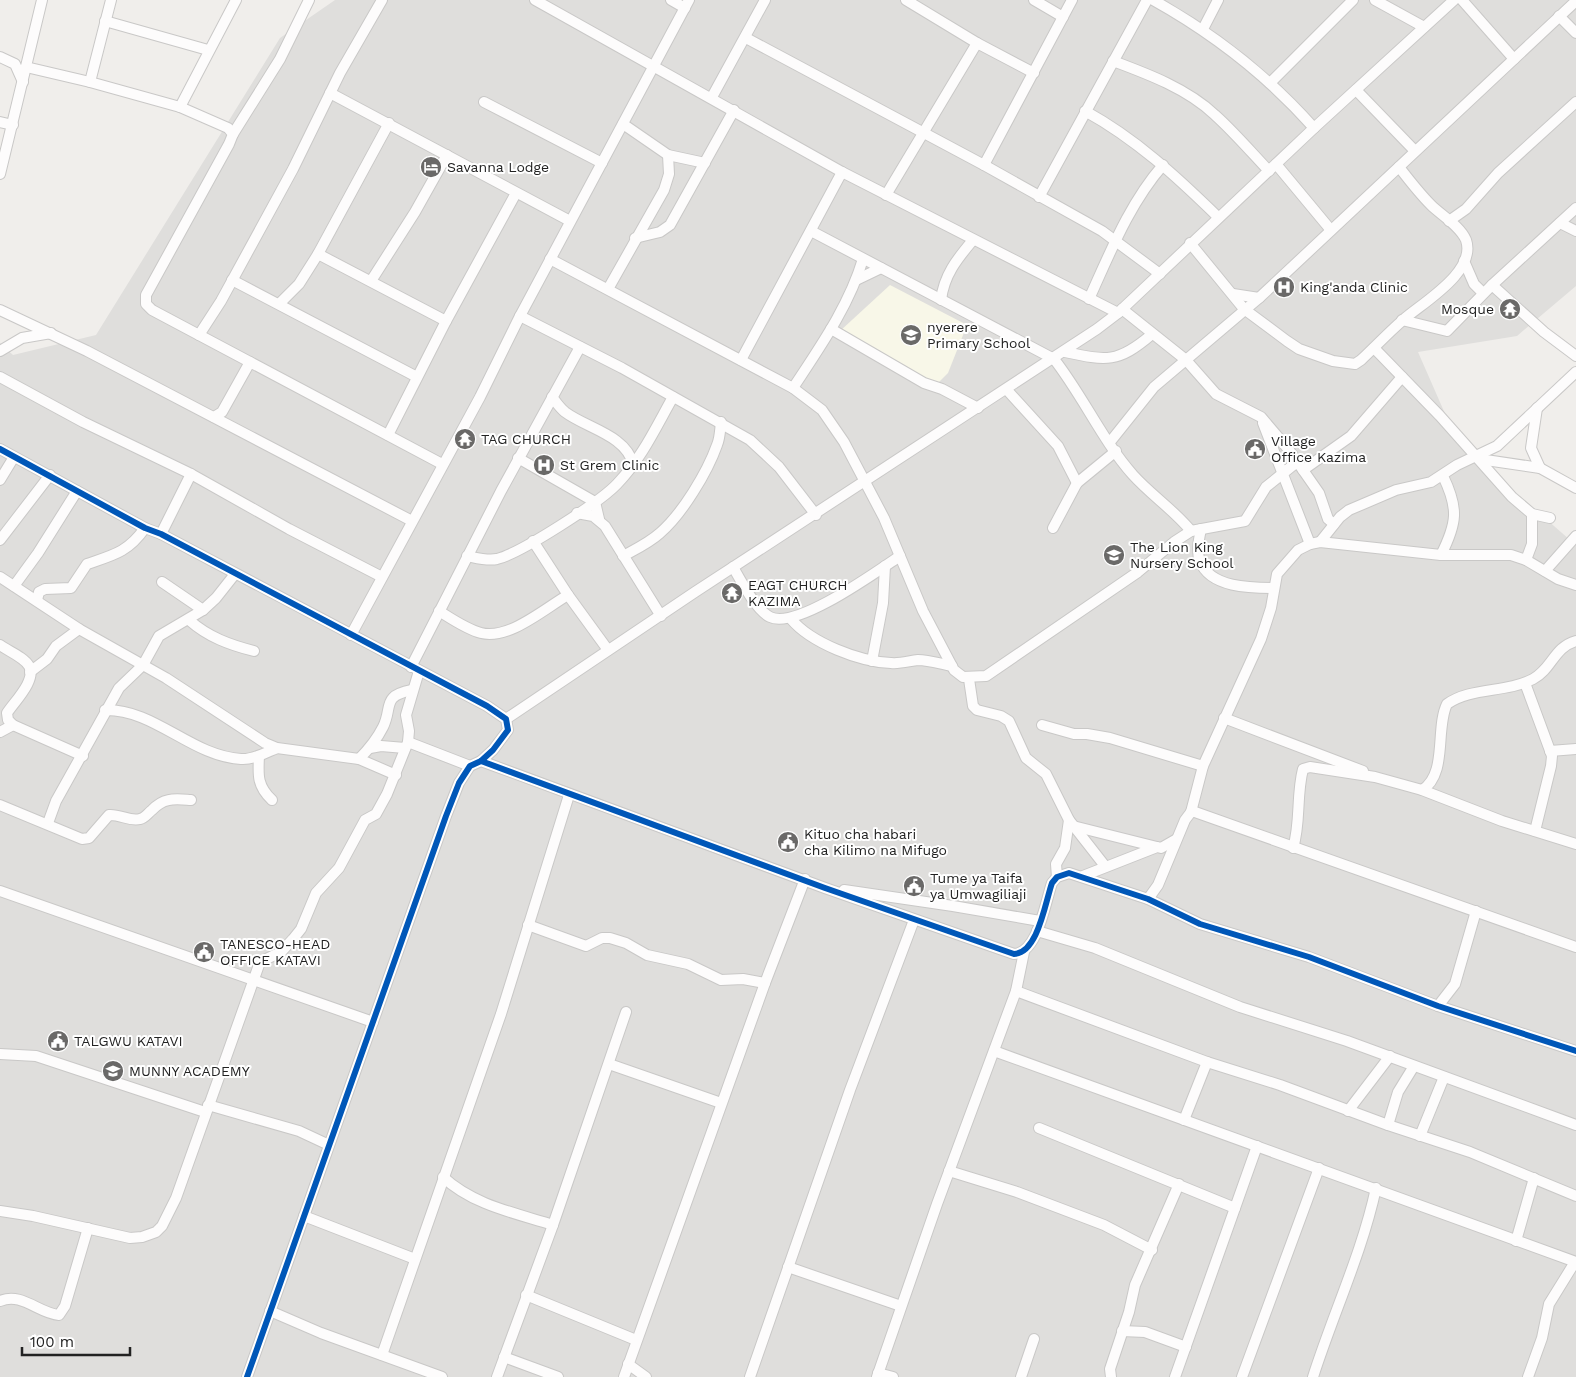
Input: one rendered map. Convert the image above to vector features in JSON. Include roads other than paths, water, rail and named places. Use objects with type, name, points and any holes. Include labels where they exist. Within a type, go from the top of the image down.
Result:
[{"type":"street","points":[[0,174],[42,0]]},
{"type":"street","points":[[90,82],[111,0]]},
{"type":"street","points":[[180,107],[208,50],[236,0]]},
{"type":"street","points":[[309,0],[280,58],[234,134],[145,298],[149,308],[442,464]]},
{"type":"street","points":[[199,335],[232,280],[293,169],[330,93],[382,0]]},
{"type":"street","points":[[535,0],[842,172],[1089,299],[1120,311],[1186,360],[1216,394],[1261,417],[1319,493],[1328,519],[1334,524]]},
{"type":"street","points":[[351,635],[480,397],[570,221],[687,4],[671,0]]},
{"type":"street","points":[[712,98],[765,0]]},
{"type":"street","points":[[906,0],[977,43],[1034,73]]},
{"type":"street","points":[[1034,0],[1063,17]]},
{"type":"street","points":[[984,165],[1072,0]]},
{"type":"street","points":[[1039,197],[1147,0]]},
{"type":"street","points":[[1152,0],[1204,29],[1270,83],[1314,128]]},
{"type":"street","points":[[1204,29],[1218,0]]},
{"type":"street","points":[[1270,83],[1353,0]]},
{"type":"street","points":[[1375,0],[1424,27]]},
{"type":"street","points":[[506,719],[733,567],[1054,360],[1120,311],[1190,243],[1454,0]]},
{"type":"street","points":[[1462,0],[1514,59]]},
{"type":"street","points":[[1110,442],[1144,396],[1259,298],[1330,229],[1576,1]]},
{"type":"street","points":[[1559,16],[1576,33]]},
{"type":"street","points":[[105,21],[208,50]]},
{"type":"street","points":[[746,38],[984,165],[1095,227],[1160,274]]},
{"type":"street","points":[[886,195],[977,43]]},
{"type":"street","points":[[0,57],[15,64],[22,82]]},
{"type":"street","points":[[1113,61],[1192,98],[1214,114],[1272,167],[1330,229]]},
{"type":"street","points":[[26,67],[90,82],[180,107],[228,128],[234,134]]},
{"type":"street","points":[[1356,90],[1415,151]]},
{"type":"street","points":[[330,93],[570,221]]},
{"type":"street","points":[[484,102],[602,163]]},
{"type":"street","points":[[1449,221],[1466,209],[1505,167],[1576,103]]},
{"type":"street","points":[[635,238],[660,232],[670,225],[734,110]]},
{"type":"street","points":[[1086,111],[1112,126],[1163,165],[1218,217]]},
{"type":"street","points":[[0,122],[13,125]]},
{"type":"street","points":[[279,304],[299,284],[318,254],[389,123]]},
{"type":"street","points":[[623,124],[668,155],[705,163]]},
{"type":"street","points":[[371,281],[415,212],[446,155]]},
{"type":"street","points":[[608,288],[668,181],[668,155]]},
{"type":"street","points":[[1089,299],[1115,240],[1149,184],[1163,165]]},
{"type":"street","points":[[1398,167],[1432,206],[1466,240],[1464,261],[1474,284],[1483,293]]},
{"type":"street","points":[[741,360],[842,172]]},
{"type":"street","points":[[388,435],[446,321],[516,193]]},
{"type":"street","points":[[1402,320],[1447,331],[1483,293],[1576,208]]},
{"type":"street","points":[[1560,222],[1576,231]]},
{"type":"street","points":[[811,231],[1054,360],[1073,384],[1133,475],[1196,530],[1200,562],[1210,573],[1236,586],[1274,588]]},
{"type":"street","points":[[940,300],[943,285],[950,269],[973,240]]},
{"type":"street","points":[[1190,243],[1244,309],[1299,349],[1333,361],[1355,364],[1402,320],[1451,280],[1464,261]]},
{"type":"street","points":[[318,254],[446,321]]},
{"type":"street","points":[[550,259],[608,288],[793,388],[805,395],[822,410],[834,426],[865,481],[922,608],[952,666],[958,675],[969,679],[986,676],[1196,530],[1245,522],[1250,516],[1258,498],[1282,474],[1300,466],[1350,436],[1402,377]]},
{"type":"street","points":[[793,388],[831,328],[856,280],[862,259]]},
{"type":"street","points":[[856,280],[881,268]]},
{"type":"street","points":[[232,280],[417,377]]},
{"type":"street","points":[[1492,285],[1544,332],[1576,356]]},
{"type":"street","points":[[1233,294],[1259,298]]},
{"type":"street","points":[[0,310],[51,333],[412,521]]},
{"type":"street","points":[[520,316],[721,422],[764,451],[816,514]]},
{"type":"street","points":[[831,328],[924,383],[942,389],[978,408]]},
{"type":"street","points":[[0,351],[22,338],[51,333]]},
{"type":"street","points":[[1065,352],[1110,358],[1133,350],[1151,335]]},
{"type":"street","points":[[0,1212],[136,1237],[151,1234],[162,1226],[176,1198],[206,1108],[252,979],[260,962],[281,952],[301,929],[316,893],[339,868],[365,820],[378,812],[396,774],[406,745],[409,731],[406,715],[415,669],[439,611],[518,458],[580,347]]},
{"type":"street","points":[[1374,348],[1478,458],[1512,497],[1532,514],[1550,518]]},
{"type":"street","points":[[214,417],[222,412],[250,362]]},
{"type":"street","points":[[805,370],[805,395]]},
{"type":"street","points":[[1148,899],[1158,885],[1175,840],[1191,812],[1202,766],[1261,639],[1271,608],[1277,574],[1281,567],[1298,550],[1315,543],[1345,513],[1396,490],[1418,486],[1443,476],[1458,465],[1478,458],[1497,446],[1576,372]]},
{"type":"street","points":[[0,377],[83,422],[191,474],[289,529],[382,577]]},
{"type":"street","points":[[1007,390],[1021,408],[1058,446],[1077,483]]},
{"type":"street","points":[[552,397],[566,412],[620,444],[629,453],[633,464]]},
{"type":"street","points":[[467,556],[491,560],[499,558],[533,541],[595,502],[617,484],[645,449],[673,397]]},
{"type":"street","points":[[1537,408],[1531,448],[1540,468]]},
{"type":"street","points":[[542,415],[566,412]]},
{"type":"street","points":[[1261,417],[1270,446],[1315,543]]},
{"type":"street","points":[[623,556],[653,539],[668,526],[694,489],[718,443],[721,422]]},
{"type":"street","points":[[718,443],[734,431]]},
{"type":"street","points":[[620,444],[645,449]]},
{"type":"street","points":[[0,449],[145,528],[161,534],[487,706],[506,719],[508,730],[481,761],[470,766],[459,783],[446,816],[247,1377]]},
{"type":"street","points":[[1053,528],[1077,483],[1116,451]]},
{"type":"street","points":[[0,480],[14,457]]},
{"type":"street","points":[[518,458],[595,502],[599,519],[661,616]]},
{"type":"street","points":[[1478,458],[1540,468],[1576,488]]},
{"type":"street","points":[[161,534],[191,474]]},
{"type":"street","points":[[0,540],[50,475]]},
{"type":"street","points":[[1442,555],[1454,527],[1455,505],[1443,476]]},
{"type":"street","points":[[14,586],[77,491]]},
{"type":"street","points":[[577,513],[599,519]]},
{"type":"street","points":[[1526,560],[1532,544],[1532,514]]},
{"type":"street","points":[[36,600],[39,592],[45,589],[71,588],[87,564],[106,559],[134,544],[145,528]]},
{"type":"street","points":[[540,552],[544,534]]},
{"type":"street","points":[[1545,572],[1576,536]]},
{"type":"street","points":[[1449,540],[1456,555]]},
{"type":"street","points":[[533,541],[568,595],[608,650]]},
{"type":"street","points":[[1315,543],[1442,555],[1501,554],[1526,560],[1558,579],[1576,585]]},
{"type":"street","points":[[733,567],[757,604],[769,617],[781,620],[791,619],[815,608],[900,556]]},
{"type":"street","points":[[872,661],[883,603],[885,566]]},
{"type":"street","points":[[48,824],[56,802],[84,756],[105,710],[119,688],[143,665],[160,636],[203,610],[235,574]]},
{"type":"street","points":[[0,577],[79,629],[143,665],[265,743],[277,748],[359,759],[396,774]]},
{"type":"street","points":[[162,582],[203,610]]},
{"type":"street","points":[[439,611],[475,631],[499,634],[511,629],[568,595]]},
{"type":"street","points":[[791,619],[802,631],[821,642],[872,661],[893,664],[922,660],[952,666]]},
{"type":"street","points":[[189,620],[200,630],[224,642],[254,651]]},
{"type":"street","points":[[30,672],[47,659],[56,646],[79,629]]},
{"type":"street","points":[[1422,790],[1433,777],[1441,754],[1440,726],[1447,704],[1461,696],[1525,683],[1546,670],[1561,648],[1576,641]]},
{"type":"street","points":[[0,646],[28,664],[30,672],[28,682],[7,714],[0,732]]},
{"type":"street","points":[[969,679],[973,706],[977,710],[1001,716],[1010,721],[1026,758],[1046,774],[1071,823],[1105,866]]},
{"type":"street","points":[[1525,683],[1550,751],[1551,766],[1535,832]]},
{"type":"street","points":[[359,759],[370,748],[384,725],[387,708],[392,698],[401,692],[412,690]]},
{"type":"street","points":[[105,710],[119,710],[132,714],[152,722],[192,745],[242,759],[259,756],[277,748]]},
{"type":"street","points":[[1224,718],[1375,776],[1422,790],[1535,832],[1576,844]]},
{"type":"street","points":[[6,719],[84,756]]},
{"type":"street","points":[[1042,725],[1068,733],[1110,738],[1202,766]]},
{"type":"street","points":[[370,748],[406,745],[470,766]]},
{"type":"street","points":[[1294,848],[1299,827],[1297,803],[1306,748]]},
{"type":"street","points":[[1550,751],[1576,749]]},
{"type":"street","points":[[259,756],[258,779],[262,790],[272,800]]},
{"type":"street","points":[[481,761],[914,920],[1014,954],[1024,952]]},
{"type":"street","points":[[1302,769],[1310,767],[1375,776]]},
{"type":"street","points":[[382,1355],[438,1189],[501,1014],[570,795]]},
{"type":"street","points":[[0,805],[82,839],[89,838],[110,815],[115,814],[134,820],[144,817],[158,803],[169,798],[191,800]]},
{"type":"street","points":[[1191,812],[1216,818],[1294,848],[1476,910],[1576,948]]},
{"type":"street","points":[[1071,823],[1161,848],[1175,840]]},
{"type":"street","points":[[893,1377],[877,1375],[949,1171],[1016,991],[1024,952],[1033,942],[1048,894],[1056,877],[1056,864],[1065,848],[1071,823]]},
{"type":"street","points":[[1083,876],[1157,847]]},
{"type":"street","points":[[1056,877],[1069,873],[1083,876],[1148,899],[1193,922],[1309,957],[1438,1006],[1576,1050]]},
{"type":"street","points":[[624,1377],[765,983],[805,879]]},
{"type":"street","points":[[825,888],[928,902],[1038,926],[1139,964],[1240,1006],[1390,1056],[1576,1125]]},
{"type":"street","points":[[0,891],[373,1022]]},
{"type":"street","points":[[1438,1006],[1455,984],[1476,910]]},
{"type":"street","points":[[750,1377],[914,920]]},
{"type":"street","points":[[528,925],[586,946],[606,938],[626,943],[647,955],[688,964],[721,980],[743,979],[765,983]]},
{"type":"street","points":[[1016,991],[1207,1062],[1288,1088],[1420,1136],[1534,1178],[1576,1196]]},
{"type":"street","points":[[497,1377],[553,1225],[626,1012]]},
{"type":"street","points":[[994,1052],[1376,1188],[1576,1262],[1549,1304],[1542,1338],[1528,1377]]},
{"type":"street","points":[[0,1054],[36,1056],[206,1108],[299,1131],[329,1145]]},
{"type":"street","points":[[1348,1111],[1390,1056]]},
{"type":"street","points":[[1184,1120],[1207,1062]]},
{"type":"street","points":[[609,1064],[722,1103]]},
{"type":"street","points":[[1388,1125],[1398,1092],[1414,1066]]},
{"type":"street","points":[[1420,1136],[1444,1077]]},
{"type":"street","points":[[1039,1128],[1235,1208]]},
{"type":"street","points":[[1175,1377],[1257,1146]]},
{"type":"street","points":[[1242,1377],[1319,1168]]},
{"type":"street","points":[[949,1171],[1017,1192],[1104,1225],[1152,1250]]},
{"type":"street","points":[[443,1177],[453,1186],[490,1205],[553,1225]]},
{"type":"street","points":[[1516,1241],[1534,1178]]},
{"type":"street","points":[[1111,1377],[1110,1370],[1129,1312],[1135,1285],[1152,1250],[1179,1184]]},
{"type":"street","points":[[438,1189],[453,1186]]},
{"type":"street","points":[[1313,1377],[1364,1232],[1376,1188]]},
{"type":"street","points":[[304,1216],[415,1259]]},
{"type":"street","points":[[0,1301],[12,1298],[59,1315],[65,1306],[88,1228]]},
{"type":"street","points":[[788,1268],[901,1306]]},
{"type":"street","points":[[526,1296],[636,1340]]},
{"type":"street","points":[[270,1311],[442,1377]]},
{"type":"street","points":[[1122,1331],[1145,1332],[1186,1347]]},
{"type":"street","points":[[1021,1377],[1034,1339]]},
{"type":"street","points":[[504,1357],[558,1377]]},
{"type":"street","points":[[628,1364],[646,1377]]},
{"type":"place","name":"Savanna Lodge","points":[[431,167]]},
{"type":"place","name":"King'anda Clinic","points":[[1284,287]]},
{"type":"place","name":"Mosque","points":[[1510,309]]},
{"type":"place","name":"nyerere Primary School","points":[[911,335]]},
{"type":"place","name":"TAG CHURCH","points":[[465,439]]},
{"type":"place","name":"Village Office Kazima","points":[[1255,449]]},
{"type":"place","name":"St Grem Clinic","points":[[544,465]]},
{"type":"place","name":"The Lion King Nursery School","points":[[1114,555]]},
{"type":"place","name":"EAGT CHURCH KAZIMA","points":[[732,593]]},
{"type":"place","name":"Kituo cha habari cha Kilimo na Mifugo","points":[[788,842]]},
{"type":"place","name":"Tume ya Taifa ya Umwagiliaji","points":[[914,886]]},
{"type":"place","name":"TANESCO-HEAD OFFICE KATAVI","points":[[204,952]]},
{"type":"place","name":"TALGWU KATAVI","points":[[58,1041]]},
{"type":"place","name":"MUNNY ACADEMY","points":[[113,1071]]}]
